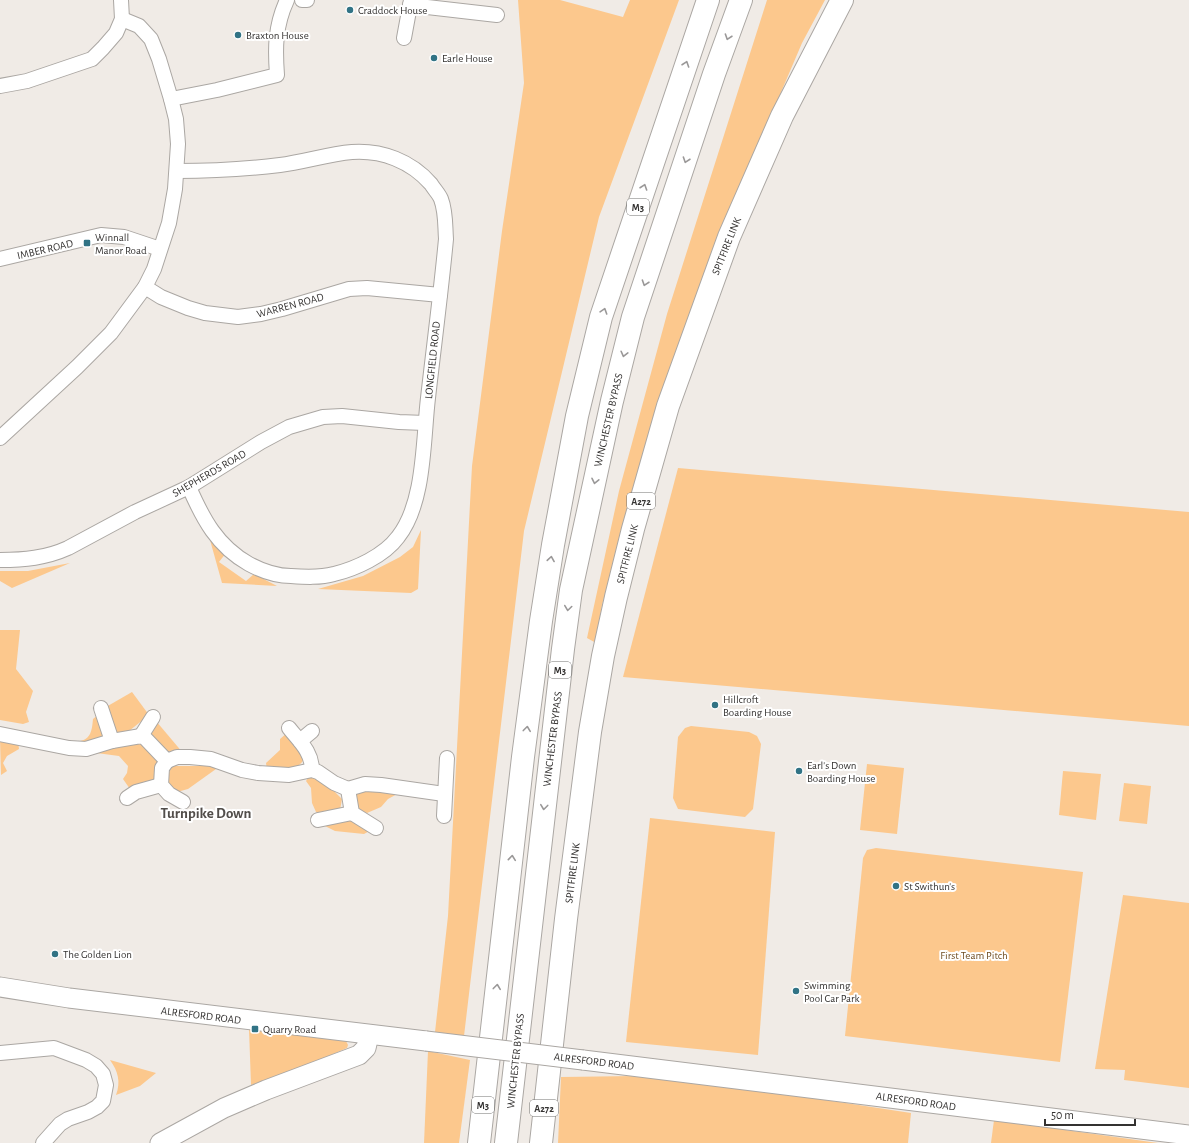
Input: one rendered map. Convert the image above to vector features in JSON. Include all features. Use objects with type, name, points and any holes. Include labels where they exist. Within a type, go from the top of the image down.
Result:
[{"type":"highway","name":"M3","points":[[479,1143],[523,757],[541,621],[553,545],[577,416],[601,318],[708,0]]},
{"type":"highway","name":"WINCHESTER BYPASS","points":[[506,1143],[571,590],[612,402],[633,317],[741,0]]},
{"type":"highway","name":"SPITFIRE LINK","points":[[541,1143],[567,911],[590,732],[603,656],[633,529],[668,406],[729,237],[782,116],[842,0]]},
{"type":"main road","name":"ALRESFORD ROAD","points":[[0,986],[69,998],[834,1090],[1002,1113],[1189,1136]]},
{"type":"main road","points":[[160,1143],[224,1108],[266,1090],[359,1055],[366,1048],[369,1035]]},
{"type":"street","points":[[0,86],[26,81],[92,59],[116,33],[122,19],[121,0]]},
{"type":"street","points":[[172,99],[217,90],[277,75],[275,52],[276,34],[287,0]]},
{"type":"street","points":[[302,0],[307,0]]},
{"type":"street","points":[[404,38],[410,2],[497,14]]},
{"type":"street","points":[[0,438],[77,367],[111,333],[145,287],[154,269],[169,223],[177,171],[178,133],[172,99],[160,59],[151,39],[139,26],[122,19]]},
{"type":"street","name":"LONGFIELD ROAD","points":[[177,171],[242,169],[282,165],[352,152],[372,152],[388,155],[403,162],[426,179],[441,199],[445,216],[446,239],[425,424],[420,485],[408,523],[398,538],[373,558],[333,575],[310,577],[280,576],[256,568],[236,557],[222,544],[199,511],[189,487]]},
{"type":"street","name":"IMBER ROAD","points":[[0,259],[102,235],[124,237],[160,249]]},
{"type":"street","name":"WARREN ROAD","points":[[145,287],[162,297],[188,308],[205,313],[238,317],[282,309],[349,289],[367,288],[440,295]]},
{"type":"street","name":"SHEPHERDS ROAD","points":[[0,560],[32,559],[57,553],[135,512],[189,487],[261,442],[290,427],[306,421],[323,417],[342,416],[425,424]]},
{"type":"street","points":[[101,708],[112,741]]},
{"type":"street","points":[[141,736],[153,717]]},
{"type":"street","points":[[289,728],[309,754],[312,761],[312,770]]},
{"type":"street","points":[[300,741],[312,731]]},
{"type":"street","points":[[0,734],[79,749],[86,749],[137,735],[144,737],[168,761]]},
{"type":"street","points":[[183,802],[169,794],[161,785],[162,768],[168,761],[177,757],[211,758],[242,770],[274,775],[289,775],[312,770],[318,772],[334,783],[348,789],[365,784],[444,794]]},
{"type":"street","points":[[444,816],[447,758]]},
{"type":"street","points":[[127,798],[136,792],[161,785]]},
{"type":"street","points":[[348,789],[352,813]]},
{"type":"street","points":[[318,820],[352,813],[376,828]]},
{"type":"street","points":[[0,1053],[54,1048],[86,1060],[96,1066],[103,1074],[106,1085],[103,1101],[88,1112],[68,1119],[60,1124],[43,1143]]},
{"type":"green space","points":[[518,0],[560,0],[623,17],[630,0],[679,0],[599,217],[524,531],[464,1036],[435,1032],[448,916],[472,466],[502,231],[524,83]]},
{"type":"green space","points":[[767,0],[825,0],[802,43],[709,261],[628,511],[602,605],[596,643],[587,638],[619,491],[667,314]]},
{"type":"green space","points":[[678,468],[1189,512],[1189,726],[623,677]]},
{"type":"green space","points":[[421,530],[418,589],[411,593],[318,589],[363,576],[400,557],[413,547]]},
{"type":"green space","points":[[210,540],[226,553],[219,562],[246,581],[254,574],[277,586],[222,583]]},
{"type":"green space","points":[[70,563],[12,588],[0,581],[0,571],[28,571]]},
{"type":"green space","points":[[0,630],[20,630],[16,669],[33,691],[26,712],[29,722],[23,724],[0,720]]},
{"type":"green space","points":[[132,692],[149,715],[129,731],[121,735],[114,734],[106,707]]},
{"type":"green space","points":[[99,714],[103,733],[101,739],[79,743],[89,736],[93,719]]},
{"type":"green space","points":[[156,721],[183,753],[170,752],[160,748],[154,740],[152,734],[151,727]]},
{"type":"green space","points":[[691,726],[749,732],[757,736],[761,744],[753,809],[745,817],[678,809],[673,798],[678,737],[685,728]]},
{"type":"green space","points":[[287,733],[305,758],[298,766],[293,768],[284,770],[267,770],[266,763],[280,750],[280,739]]},
{"type":"green space","points":[[0,739],[18,741],[19,749],[7,756],[3,763],[7,771],[1,775]]},
{"type":"green space","points":[[138,739],[159,761],[155,784],[130,789],[123,779],[127,773],[128,766],[119,756],[89,752]]},
{"type":"green space","points":[[867,764],[904,768],[897,834],[860,830]]},
{"type":"green space","points":[[172,766],[215,766],[216,769],[188,789],[177,792],[170,789],[168,782],[168,777]]},
{"type":"green space","points":[[1063,771],[1101,774],[1096,820],[1059,815]]},
{"type":"green space","points":[[310,775],[332,789],[342,799],[340,810],[322,814],[316,812],[312,803],[311,788],[306,781]]},
{"type":"green space","points":[[1124,783],[1151,786],[1147,824],[1119,821]]},
{"type":"green space","points":[[366,787],[399,793],[388,799],[381,807],[367,813],[360,810],[355,802],[356,791]]},
{"type":"green space","points":[[650,818],[775,832],[758,1055],[626,1042]]},
{"type":"green space","points":[[342,820],[360,821],[373,829],[364,834],[335,831],[321,824]]},
{"type":"green space","name":"First Team Pitch","points":[[876,848],[1083,872],[1060,1062],[845,1036],[863,858],[867,850]]},
{"type":"green space","points":[[1123,895],[1189,903],[1189,1088],[1124,1080],[1125,1070],[1095,1069]]},
{"type":"green space","points":[[249,1029],[343,1040],[346,1041],[348,1045],[347,1048],[317,1061],[251,1085]]},
{"type":"green space","points":[[428,1051],[470,1060],[459,1143],[424,1143]]},
{"type":"green space","points":[[110,1060],[156,1073],[140,1086],[116,1095],[118,1090],[118,1077]]},
{"type":"green space","points":[[635,1076],[806,1097],[911,1113],[908,1143],[558,1143],[561,1077]]},
{"type":"green space","points":[[994,1120],[1158,1143],[991,1143]]},
{"type":"place","name":"Craddock House","points":[[350,10]]},
{"type":"place","name":"Braxton House","points":[[238,35]]},
{"type":"place","name":"Earle House","points":[[434,58]]},
{"type":"place","name":"Winnall Manor Road","points":[[87,243]]},
{"type":"place","name":"Hillcroft Boarding House","points":[[715,705]]},
{"type":"place","name":"Earl's Down Boarding House","points":[[799,771]]},
{"type":"place","name":"St Swithun's","points":[[896,886]]},
{"type":"place","name":"The Golden Lion","points":[[55,954]]},
{"type":"place","name":"Swimming Pool Car Park","points":[[796,991]]},
{"type":"place","name":"Quarry Road","points":[[255,1029]]},
{"type":"district","name":"Turnpike Down","points":[[206,813]]}]
